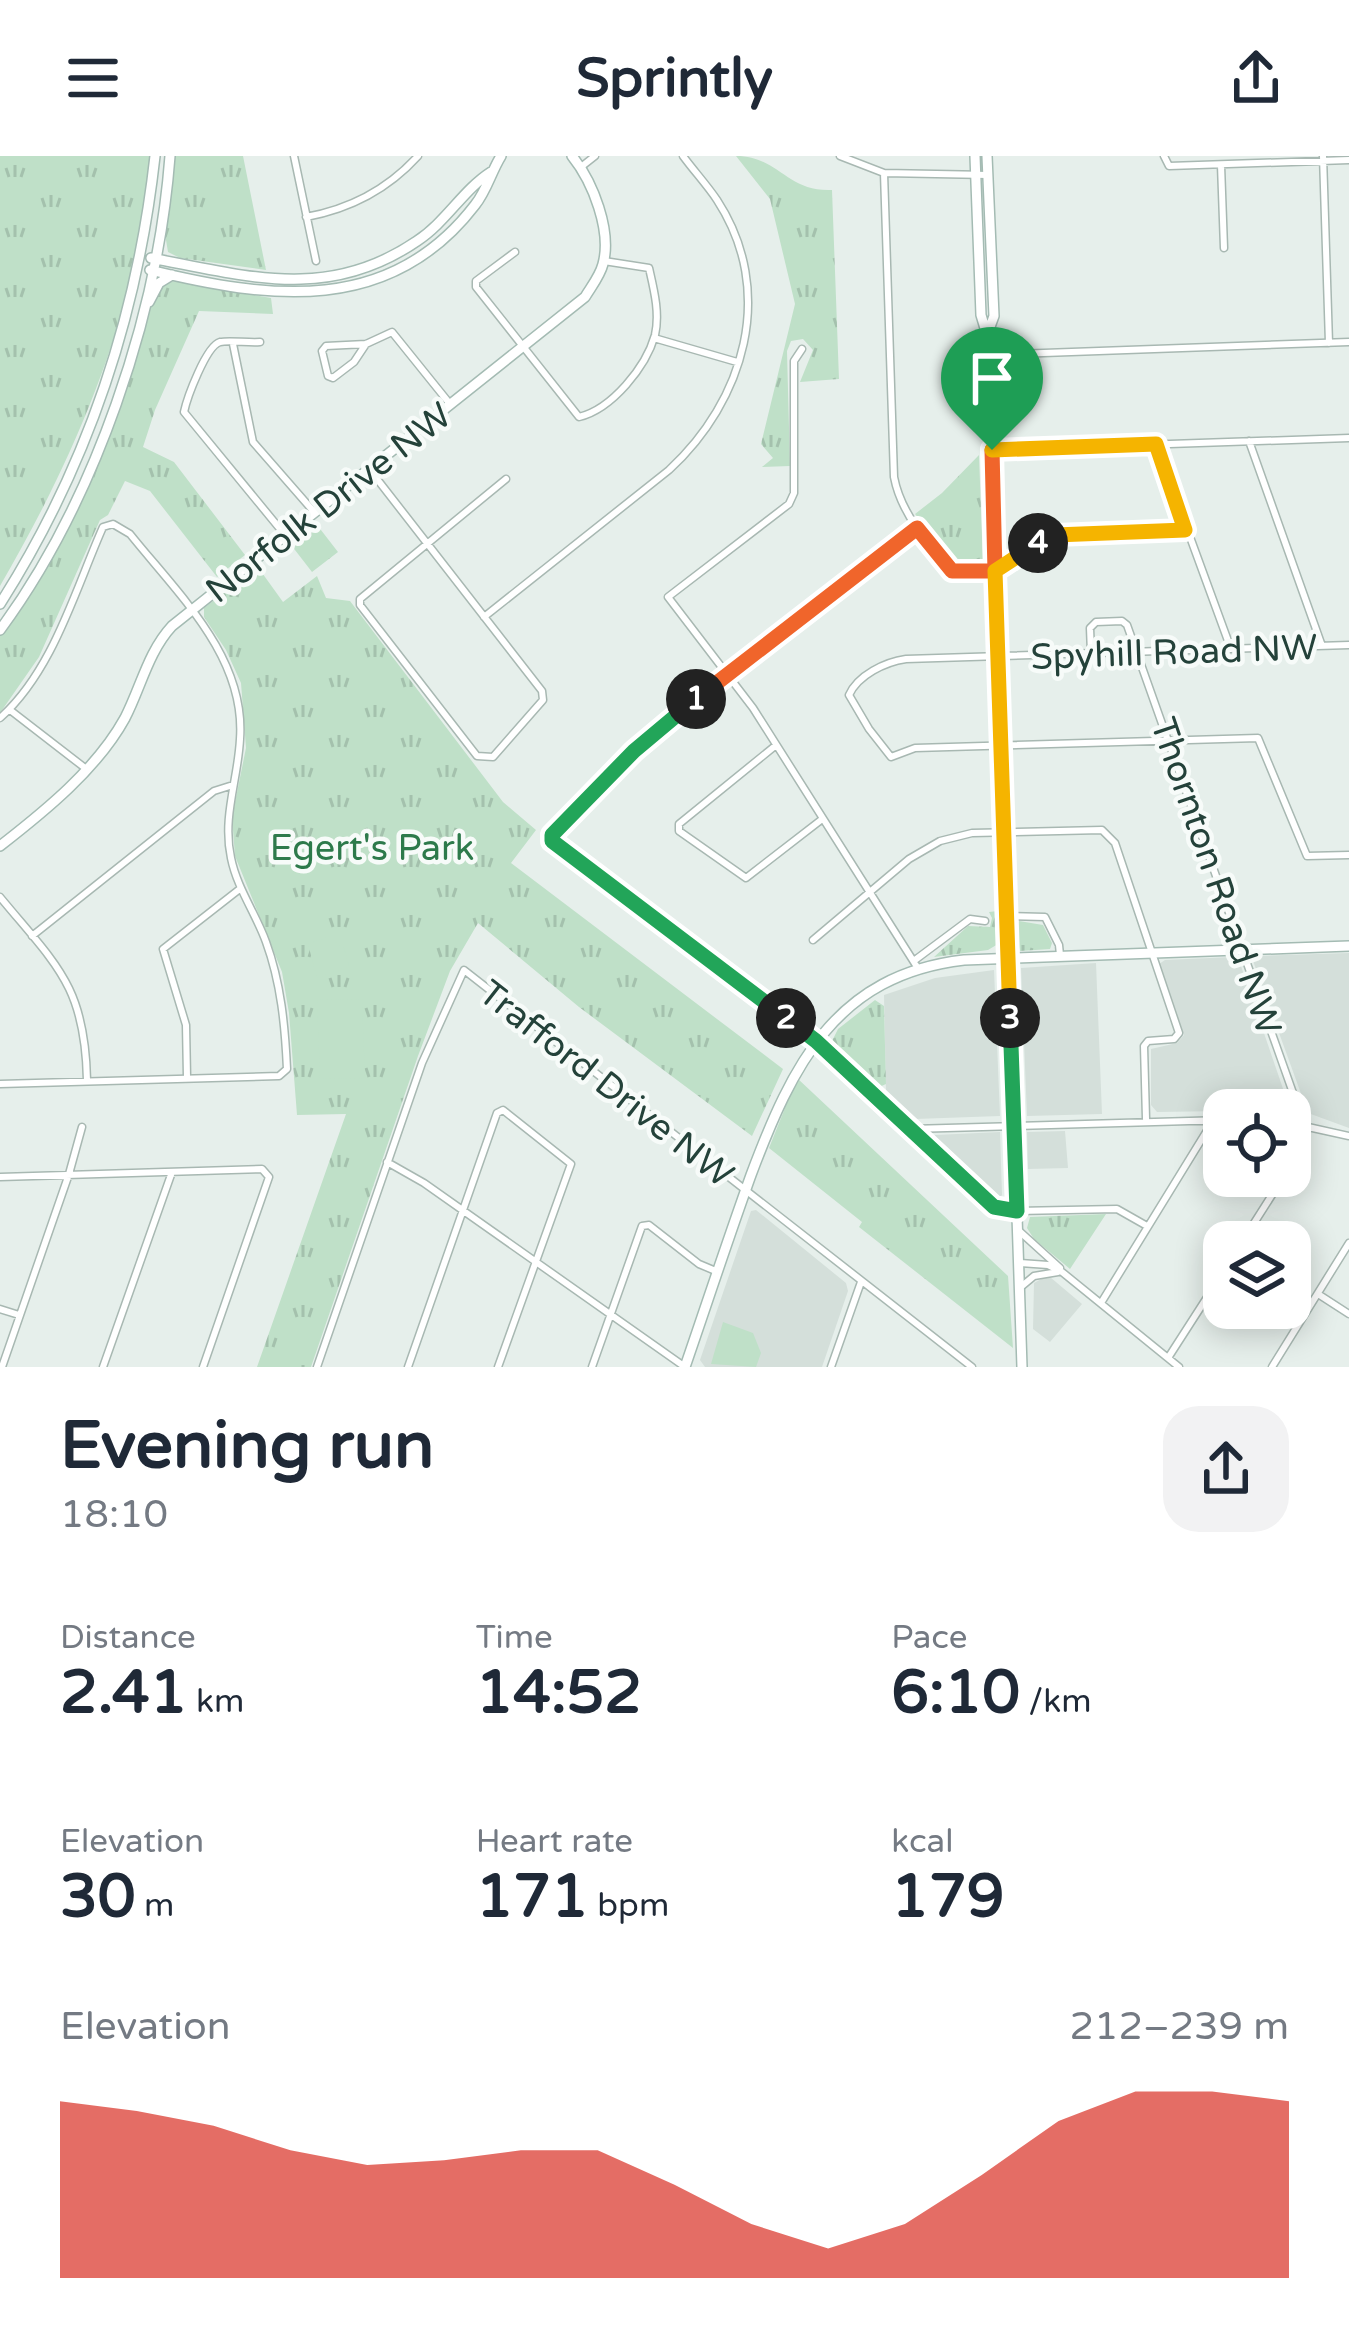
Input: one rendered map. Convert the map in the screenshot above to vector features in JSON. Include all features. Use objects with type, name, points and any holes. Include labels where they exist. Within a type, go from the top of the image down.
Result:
[{"type":"main road","points":[[0,604],[44,532],[91,430],[121,342],[140,262],[155,156]]},
{"type":"main road","points":[[0,630],[84,481],[118,394],[154,264],[170,156]]},
{"type":"main road","points":[[154,264],[172,275],[281,294],[322,292],[371,280],[416,258],[451,232],[476,204],[501,156]]},
{"type":"main road","points":[[572,156],[581,167],[607,242],[604,261]]},
{"type":"main road","points":[[975,156],[982,175],[994,316],[987,335],[1022,1367]]},
{"type":"main road","points":[[982,175],[987,156]]},
{"type":"main road","points":[[159,239],[167,256],[252,279],[290,281],[357,271],[418,241],[491,172]]},
{"type":"main road","name":"Norfolk Drive NW","points":[[0,846],[85,768],[124,719],[157,643],[190,610],[585,297],[604,261]]},
{"type":"main road","points":[[140,262],[193,266]]},
{"type":"main road","points":[[136,335],[159,283],[172,275]]},
{"type":"main road","points":[[685,1367],[745,1191],[788,1084],[816,1041],[856,1002],[917,965],[1009,957],[1349,946]]},
{"type":"street","points":[[294,156],[316,261]]},
{"type":"street","points":[[307,217],[377,192],[418,156]]},
{"type":"street","points":[[581,167],[595,156]]},
{"type":"street","points":[[484,617],[698,443],[732,387],[745,340],[745,274],[719,203],[683,156]]},
{"type":"street","points":[[840,156],[884,173],[982,175]]},
{"type":"street","points":[[1164,156],[1169,166],[1349,160]]},
{"type":"street","points":[[1323,158],[1329,343]]},
{"type":"street","points":[[1221,165],[1224,248]]},
{"type":"street","points":[[884,173],[894,477],[898,495],[917,528],[952,571],[995,571],[1050,536],[1185,530]]},
{"type":"street","points":[[514,252],[476,281],[476,287],[579,417],[616,395],[654,338],[657,319],[650,268],[604,261]]},
{"type":"street","points":[[366,344],[354,362],[333,379],[328,376],[322,351],[326,346],[366,344],[392,332],[452,406]]},
{"type":"street","points":[[654,338],[738,363]]},
{"type":"street","points":[[260,342],[224,341],[213,346],[184,412],[285,535]]},
{"type":"street","points":[[988,355],[1349,342]]},
{"type":"street","points":[[233,344],[253,442],[314,513]]},
{"type":"street","points":[[802,349],[794,361],[794,493],[789,504],[668,597],[729,673],[917,965],[970,919],[985,921]]},
{"type":"street","points":[[992,450],[1349,438]]},
{"type":"street","points":[[1249,441],[1322,646]]},
{"type":"street","points":[[1156,444],[1231,649]]},
{"type":"street","points":[[370,470],[427,543],[484,617],[542,691],[543,700],[493,757],[477,756],[359,605],[360,599],[427,543],[506,478]]},
{"type":"street","points":[[0,718],[51,646],[103,526],[112,524],[130,534],[224,660],[238,702],[241,726],[227,838],[278,983],[286,1069],[279,1076],[0,1084]]},
{"type":"street","points":[[917,528],[634,751],[578,806],[552,841],[816,1041],[994,1207],[1017,1211],[1118,1208],[1147,1226]]},
{"type":"street","points":[[1091,653],[1090,628],[1096,622],[1122,621],[1136,652]]},
{"type":"street","name":"Spyhill Road NW","points":[[1001,744],[915,748],[891,757],[849,695],[854,686],[892,661],[1349,645]]},
{"type":"street","name":"Thornton Road NW","points":[[1136,652],[1292,1089]]},
{"type":"street","points":[[10,710],[85,768]]},
{"type":"street","points":[[1001,744],[1258,738],[1307,856],[1349,855]]},
{"type":"street","points":[[775,746],[679,824],[679,831],[746,878],[822,819]]},
{"type":"street","points":[[32,937],[214,791],[233,785]]},
{"type":"street","points":[[813,940],[909,859],[956,835],[1092,828],[1108,835],[1115,843],[1179,1033],[1174,1039],[1148,1041],[1144,1046],[1146,1119]]},
{"type":"street","points":[[188,1077],[186,1025],[164,949],[241,888]]},
{"type":"street","points":[[0,897],[62,972],[74,995],[86,1036],[87,1080]]},
{"type":"street","points":[[1007,916],[1049,920],[1060,956]]},
{"type":"street","name":"Trafford Drive NW","points":[[317,1367],[422,1063],[464,970],[972,1367]]},
{"type":"street","points":[[408,1367],[497,1113],[503,1110],[572,1164],[498,1367]]},
{"type":"street","points":[[911,1129],[1203,1119]]},
{"type":"street","points":[[1311,1126],[1349,1136]]},
{"type":"street","points":[[2,1367],[82,1127]]},
{"type":"street","points":[[1101,1303],[1203,1137]]},
{"type":"street","points":[[387,1162],[685,1367]]},
{"type":"street","points":[[0,1177],[262,1169],[269,1177],[203,1367]]},
{"type":"street","points":[[104,1367],[172,1171]]},
{"type":"street","points":[[592,1367],[642,1226],[649,1225],[699,1264],[718,1272]]},
{"type":"street","points":[[1017,1229],[1062,1271]]},
{"type":"street","points":[[1272,1367],[1349,1243]]},
{"type":"street","points":[[1019,1263],[1048,1264],[1062,1271],[1179,1367]]},
{"type":"street","points":[[1020,1288],[1040,1274],[1062,1271]]},
{"type":"street","points":[[830,1367],[861,1282]]},
{"type":"street","points":[[1318,1294],[1349,1314]]},
{"type":"street","points":[[1168,1358],[1203,1304]]},
{"type":"street","points":[[0,1310],[19,1315]]},
{"type":"shaded area","points":[[1349,953],[1349,1128],[1311,1114],[1311,1089],[1299,1089],[1253,961],[1256,956]]},
{"type":"shaded area","points":[[1232,957],[1241,966],[1283,1089],[1203,1089],[1203,1111],[1157,1112],[1151,1105],[1151,1049],[1177,1043],[1184,1035],[1159,964]]},
{"type":"shaded area","points":[[1096,963],[1102,1114],[1027,1116],[1021,968]]},
{"type":"shaded area","points":[[994,970],[1000,1116],[915,1119],[886,1092],[884,995],[935,978]]},
{"type":"shaded area","points":[[1065,1131],[1068,1168],[1028,1169],[1027,1132]]},
{"type":"shaded area","points":[[1000,1132],[1002,1195],[997,1201],[932,1140],[935,1135]]},
{"type":"shaded area","points":[[756,1210],[846,1283],[848,1291],[822,1367],[705,1367],[700,1360],[751,1211]]},
{"type":"shaded area","points":[[1045,1277],[1082,1304],[1050,1342],[1033,1329],[1034,1283]]},
{"type":"green space","points":[[0,156],[150,156],[137,252],[110,350],[61,470],[0,586]]},
{"type":"green space","points":[[174,156],[243,156],[266,270],[180,258],[168,252],[165,234]]},
{"type":"green space","points":[[736,156],[763,162],[804,186],[832,190],[839,379],[800,382],[813,350],[803,339],[791,341],[787,351],[790,466],[762,467],[773,458],[761,444],[795,304],[770,199]]},
{"type":"green space","points":[[164,282],[271,298],[273,314],[199,311],[143,447],[174,462],[245,555],[217,577],[150,491],[125,481],[108,515],[100,520],[39,657],[0,713],[0,636],[48,560],[129,379],[152,301]]},
{"type":"green space","points":[[979,455],[983,564],[959,566],[915,514]]},
{"type":"green space","points":[[314,521],[338,552],[312,572],[288,541]]},
{"type":"green space","name":"Egert's Park","points":[[260,570],[283,602],[317,576],[326,598],[350,601],[503,802],[536,830],[511,863],[783,1069],[752,1136],[579,1007],[478,923],[450,971],[418,1056],[311,1367],[257,1367],[346,1114],[297,1115],[282,972],[235,856],[232,817],[246,748],[241,683],[204,617],[204,608]]},
{"type":"green space","points":[[998,911],[998,944],[988,950],[934,957],[968,926],[990,927],[989,912]]},
{"type":"green space","points":[[1019,921],[1043,925],[1050,949],[1020,951],[1014,928]]},
{"type":"green space","points":[[328,937],[344,948],[349,966],[317,978],[308,944]]},
{"type":"green space","points":[[362,999],[365,1078],[320,1079],[317,1000]]},
{"type":"green space","points":[[875,1000],[884,1006],[886,1084],[877,1088],[832,1041],[838,1029]]},
{"type":"green space","points":[[797,1078],[1008,1276],[1013,1348],[859,1227],[862,1222],[769,1148]]},
{"type":"green space","points":[[1106,1214],[1070,1269],[1027,1228],[1030,1217]]},
{"type":"green space","points":[[723,1322],[753,1333],[761,1353],[756,1367],[711,1364]]},
{"type":"route","points":[[992,450],[995,571],[952,571],[917,528],[670,719],[578,806],[552,841],[816,1041],[994,1207],[1017,1211],[995,571],[1050,536],[1185,530],[1156,444],[992,450]]}]
